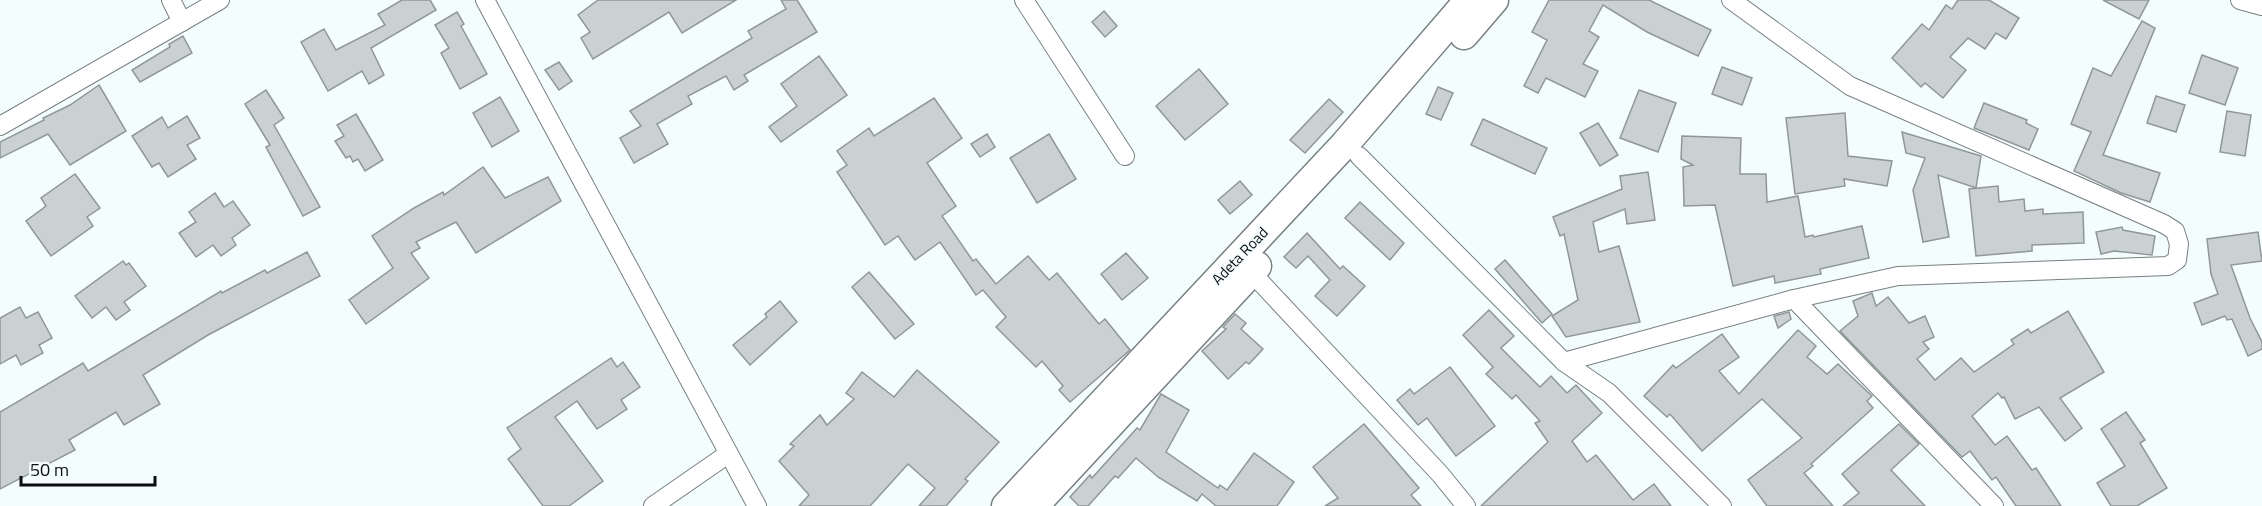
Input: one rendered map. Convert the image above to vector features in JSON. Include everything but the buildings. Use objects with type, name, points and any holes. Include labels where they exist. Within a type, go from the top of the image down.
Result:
[{"type":"main road","name":"Adeta Road","points":[[1005,506],[1345,144],[1469,0]]},
{"type":"main road","name":"Adeta Road","points":[[1034,506],[1359,156],[1494,0]]},
{"type":"street","points":[[171,0],[182,22]]},
{"type":"street","points":[[0,126],[220,0]]},
{"type":"street","points":[[485,0],[757,506]]},
{"type":"street","points":[[1024,0],[1125,156]]},
{"type":"street","points":[[1564,362],[1794,299],[1898,276],[2168,266],[2177,260],[2179,244],[2175,231],[2164,224],[1850,86],[1731,0]]},
{"type":"street","points":[[2240,0],[2262,6]]},
{"type":"street","points":[[1359,156],[1564,362],[1609,393],[1722,506]]},
{"type":"street","points":[[1251,272],[1440,474],[1466,506]]},
{"type":"street","points":[[1794,299],[1994,506]]},
{"type":"street","points":[[652,506],[728,454]]}]
